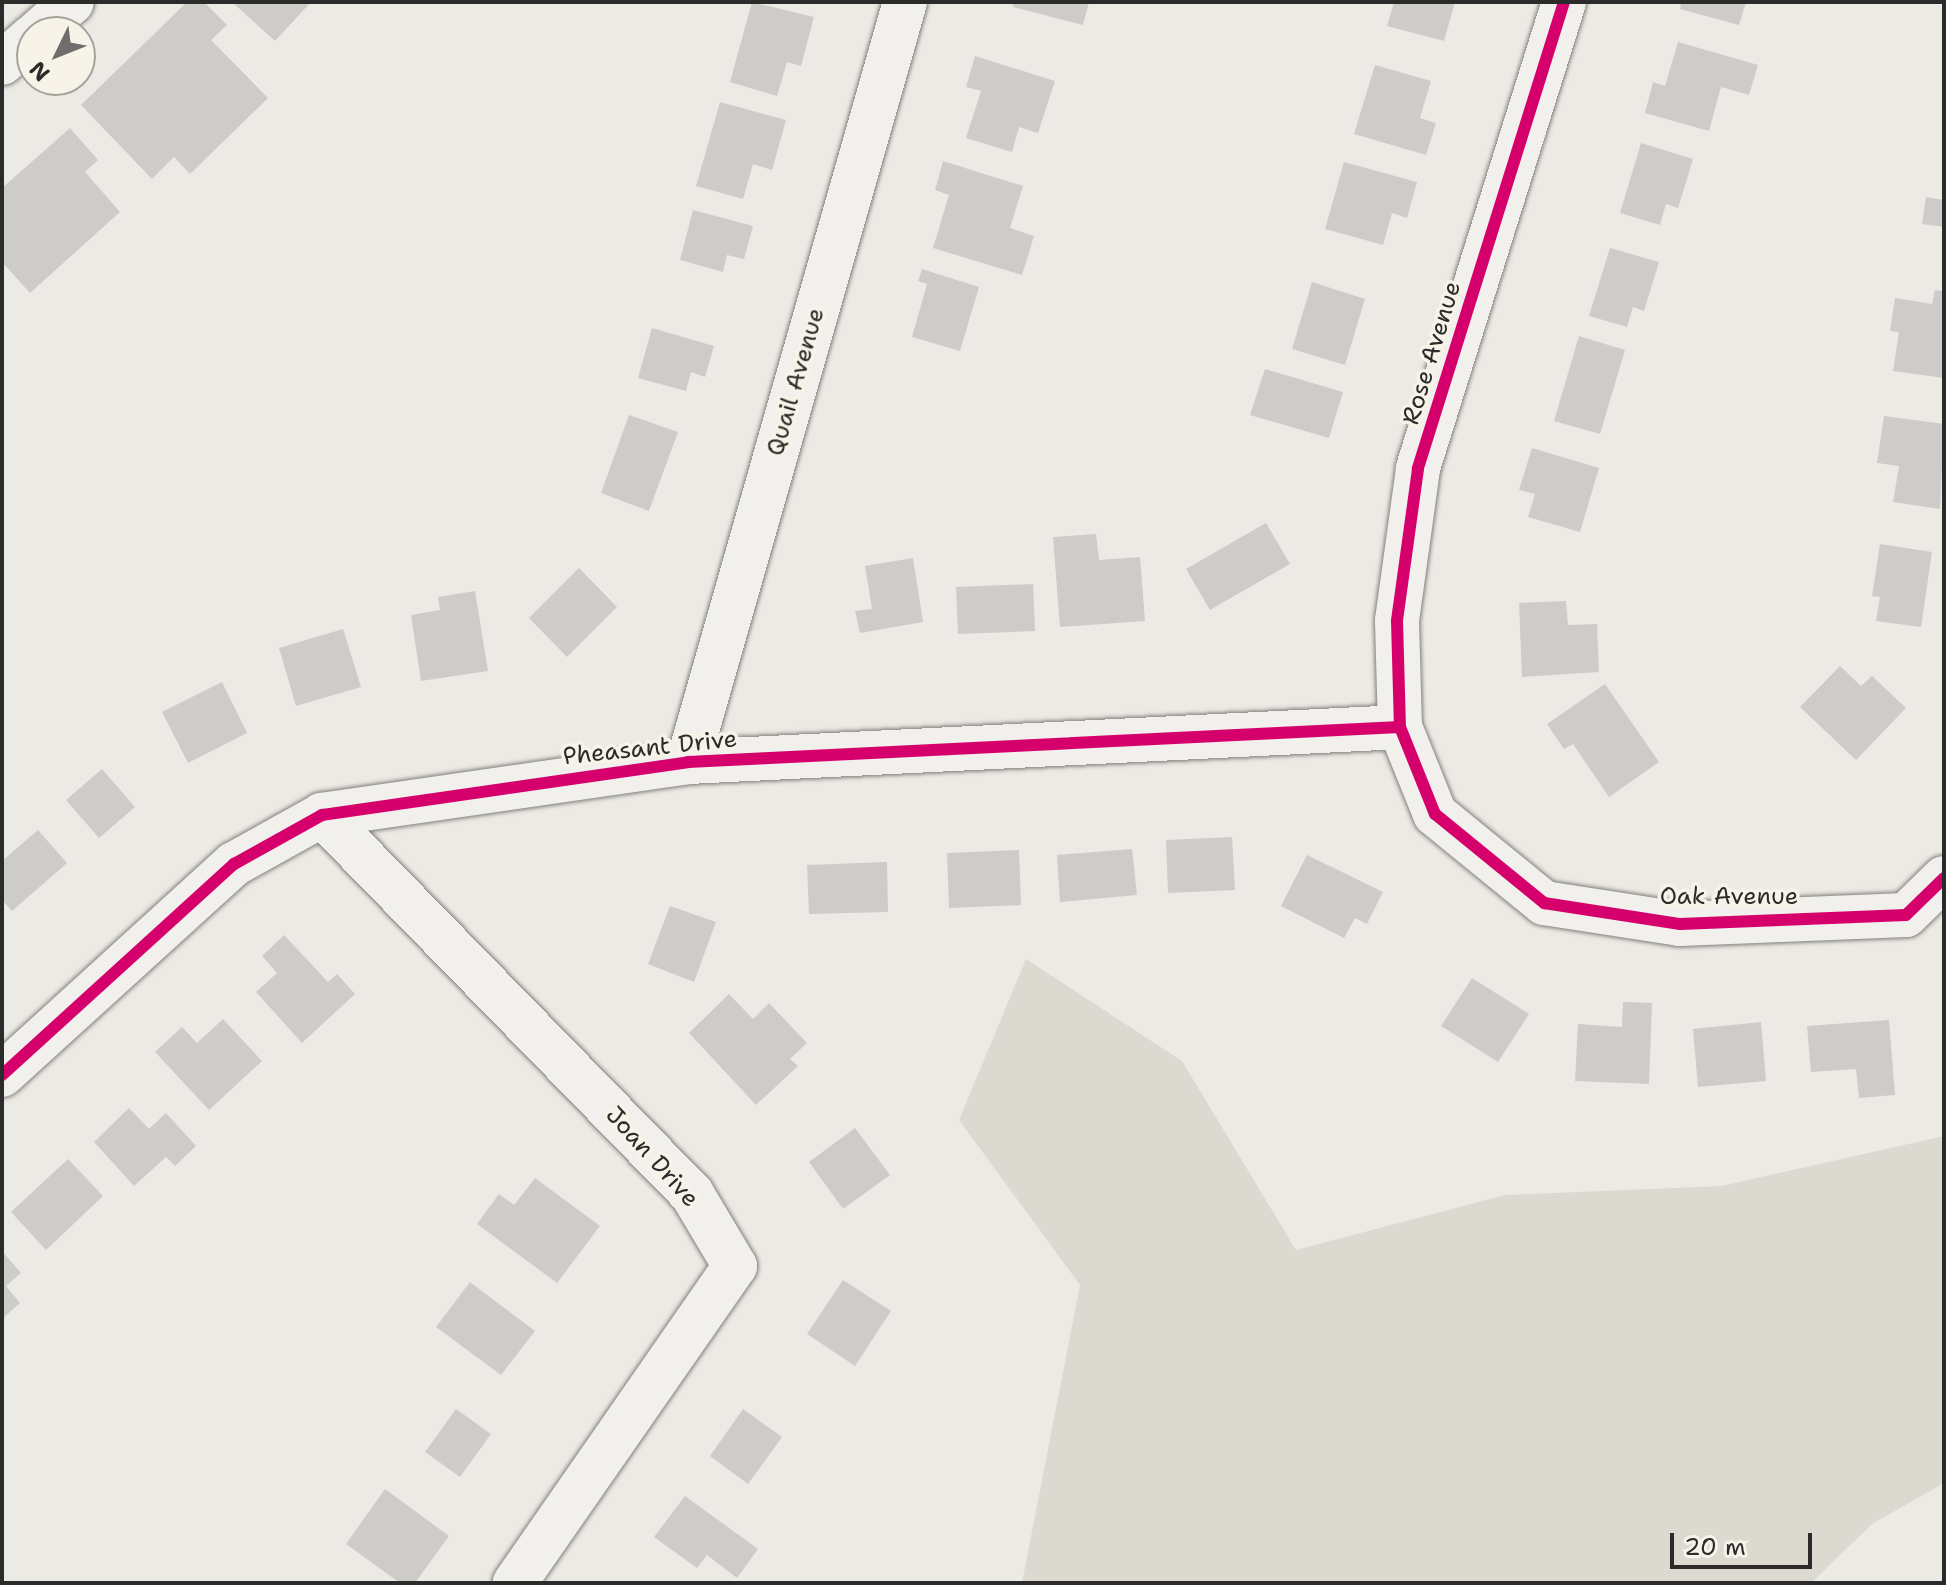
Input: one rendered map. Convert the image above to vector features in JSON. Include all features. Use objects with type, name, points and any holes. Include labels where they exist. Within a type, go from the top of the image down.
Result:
[{"type":"street","points":[[56,16],[72,2]]},
{"type":"street","name":"Quail Avenue","points":[[688,762],[905,2]]},
{"type":"street","name":"Rose Avenue","points":[[1400,727],[1397,621],[1418,469],[1564,2]]},
{"type":"street","name":"Pheasant Drive","points":[[2,1075],[234,864],[322,815],[688,762],[1400,727]]},
{"type":"street","name":"Oak Avenue","points":[[1400,727],[1435,814],[1544,903],[1680,924],[1906,915],[1944,878]]},
{"type":"street","name":"Joan Drive","points":[[322,815],[692,1194],[735,1266],[515,1583]]},
{"type":"shaded area","points":[[1026,959],[1182,1061],[1296,1250],[1505,1195],[1721,1186],[1944,1136],[1944,1483],[1872,1524],[1811,1583],[1022,1583],[1080,1285],[959,1120]]},
{"type":"building","points":[[187,2],[204,2],[227,25],[211,40],[268,98],[190,174],[174,157],[152,179],[81,105],[90,96],[96,96],[96,90]]},
{"type":"building","points":[[232,2],[311,2],[275,41]]},
{"type":"building","points":[[752,2],[814,17],[801,66],[787,62],[777,96],[730,82]]},
{"type":"building","points":[[1014,2],[1089,2],[1083,25],[1013,7]]},
{"type":"building","points":[[1394,2],[1455,2],[1444,41],[1387,26]]},
{"type":"building","points":[[1681,2],[1746,2],[1739,25],[1680,9]]},
{"type":"building","points":[[1678,42],[1758,65],[1749,95],[1721,87],[1709,131],[1645,113],[1653,82],[1665,86]]},
{"type":"building","points":[[975,56],[1055,81],[1038,133],[1019,127],[1012,152],[966,138],[981,91],[966,87]]},
{"type":"building","points":[[1375,65],[1431,81],[1420,118],[1436,123],[1426,155],[1354,134]]},
{"type":"building","points":[[720,102],[786,120],[772,170],[753,164],[743,199],[696,186]]},
{"type":"building","points":[[70,128],[98,160],[85,172],[120,212],[30,293],[2,262],[2,188]]},
{"type":"building","points":[[1641,143],[1693,159],[1678,208],[1666,204],[1660,225],[1620,213]]},
{"type":"building","points":[[943,161],[1023,186],[1010,228],[1034,236],[1022,275],[933,248],[949,195],[935,190]]},
{"type":"building","points":[[1344,162],[1417,182],[1407,218],[1392,213],[1383,245],[1325,229]]},
{"type":"building","points":[[1926,197],[1944,200],[1944,227],[1922,224]]},
{"type":"building","points":[[693,210],[753,226],[744,259],[727,255],[723,272],[680,260]]},
{"type":"building","points":[[1610,248],[1659,262],[1644,311],[1633,307],[1627,327],[1589,316]]},
{"type":"building","points":[[922,269],[979,287],[960,351],[912,337],[927,284],[918,281]]},
{"type":"building","points":[[1312,282],[1365,299],[1345,365],[1292,349]]},
{"type":"building","points":[[1935,290],[1944,291],[1944,378],[1893,371],[1899,332],[1890,331],[1895,298],[1932,304]]},
{"type":"building","points":[[652,328],[714,346],[705,377],[691,372],[686,391],[638,378]]},
{"type":"building","points":[[1579,336],[1625,350],[1600,434],[1554,421]]},
{"type":"building","points":[[1265,369],[1343,392],[1329,438],[1250,415]]},
{"type":"building","points":[[629,415],[678,432],[649,511],[601,493]]},
{"type":"building","points":[[1884,416],[1944,424],[1940,509],[1893,502],[1899,466],[1877,463]]},
{"type":"building","points":[[1532,448],[1599,468],[1580,532],[1528,517],[1535,494],[1519,490]]},
{"type":"building","points":[[1266,523],[1290,564],[1210,610],[1186,569]]},
{"type":"building","points":[[1096,534],[1099,560],[1140,557],[1145,621],[1060,627],[1053,537]]},
{"type":"building","points":[[1880,544],[1932,552],[1921,627],[1876,621],[1880,597],[1872,596]]},
{"type":"building","points":[[913,558],[923,622],[860,633],[855,611],[872,609],[865,566]]},
{"type":"building","points":[[579,568],[617,607],[567,657],[529,618]]},
{"type":"building","points":[[1033,584],[1035,631],[958,634],[956,587]]},
{"type":"building","points":[[475,591],[488,671],[421,681],[411,615],[440,610],[438,597]]},
{"type":"building","points":[[1566,601],[1568,625],[1597,624],[1599,672],[1522,677],[1519,603]]},
{"type":"building","points":[[343,629],[361,687],[296,706],[279,648]]},
{"type":"building","points":[[1840,666],[1861,686],[1872,676],[1906,708],[1856,760],[1800,707]]},
{"type":"building","points":[[222,682],[247,733],[188,763],[162,712]]},
{"type":"building","points":[[1605,684],[1659,762],[1609,797],[1573,744],[1564,749],[1547,724]]},
{"type":"building","points":[[102,769],[135,807],[99,838],[66,800]]},
{"type":"building","points":[[38,830],[67,863],[12,911],[2,900],[2,861]]},
{"type":"building","points":[[1232,837],[1235,890],[1168,893],[1166,840]]},
{"type":"building","points":[[1132,849],[1137,895],[1060,902],[1057,855]]},
{"type":"building","points":[[1019,850],[1021,905],[949,908],[947,853]]},
{"type":"building","points":[[1307,855],[1383,892],[1367,924],[1355,918],[1344,938],[1281,906]]},
{"type":"building","points":[[887,862],[888,912],[809,914],[807,865]]},
{"type":"building","points":[[670,906],[716,922],[694,982],[648,964]]},
{"type":"building","points":[[284,935],[328,982],[337,974],[355,994],[302,1043],[256,992],[277,973],[262,956]]},
{"type":"building","points":[[1472,978],[1529,1014],[1498,1062],[1441,1026]]},
{"type":"building","points":[[729,994],[753,1019],[769,1003],[807,1043],[790,1059],[798,1066],[756,1105],[689,1033]]},
{"type":"building","points":[[1623,1002],[1652,1003],[1649,1084],[1575,1081],[1578,1024],[1622,1027]]},
{"type":"building","points":[[223,1019],[262,1061],[209,1110],[155,1052],[182,1027],[197,1043]]},
{"type":"building","points":[[1889,1020],[1895,1095],[1859,1098],[1856,1069],[1811,1072],[1807,1026]]},
{"type":"building","points":[[1761,1022],[1766,1081],[1698,1087],[1693,1029]]},
{"type":"building","points":[[129,1108],[149,1129],[166,1113],[196,1146],[175,1166],[166,1157],[134,1186],[94,1142]]},
{"type":"building","points":[[855,1128],[890,1175],[843,1209],[809,1162]]},
{"type":"building","points":[[68,1159],[103,1196],[46,1250],[11,1212]]},
{"type":"building","points":[[535,1178],[600,1226],[557,1283],[477,1224],[499,1194],[514,1205]]},
{"type":"building","points":[[2,1251],[21,1273],[6,1286],[20,1303],[2,1319]]},
{"type":"building","points":[[843,1280],[891,1311],[855,1366],[807,1334]]},
{"type":"building","points":[[470,1282],[535,1331],[501,1375],[436,1327]]},
{"type":"building","points":[[456,1409],[491,1434],[460,1477],[425,1452]]},
{"type":"building","points":[[743,1409],[782,1437],[748,1484],[710,1456]]},
{"type":"building","points":[[385,1489],[449,1536],[415,1583],[400,1583],[346,1544]]},
{"type":"building","points":[[685,1496],[758,1549],[737,1578],[707,1555],[697,1568],[654,1537]]},
{"type":"cycle path","points":[[1564,2],[1418,469],[1397,621],[1400,727],[1435,814],[1544,903],[1680,924],[1906,915],[1944,878]]},
{"type":"cycle path","points":[[2,1075],[234,864],[322,815],[688,762],[1400,727]]}]
